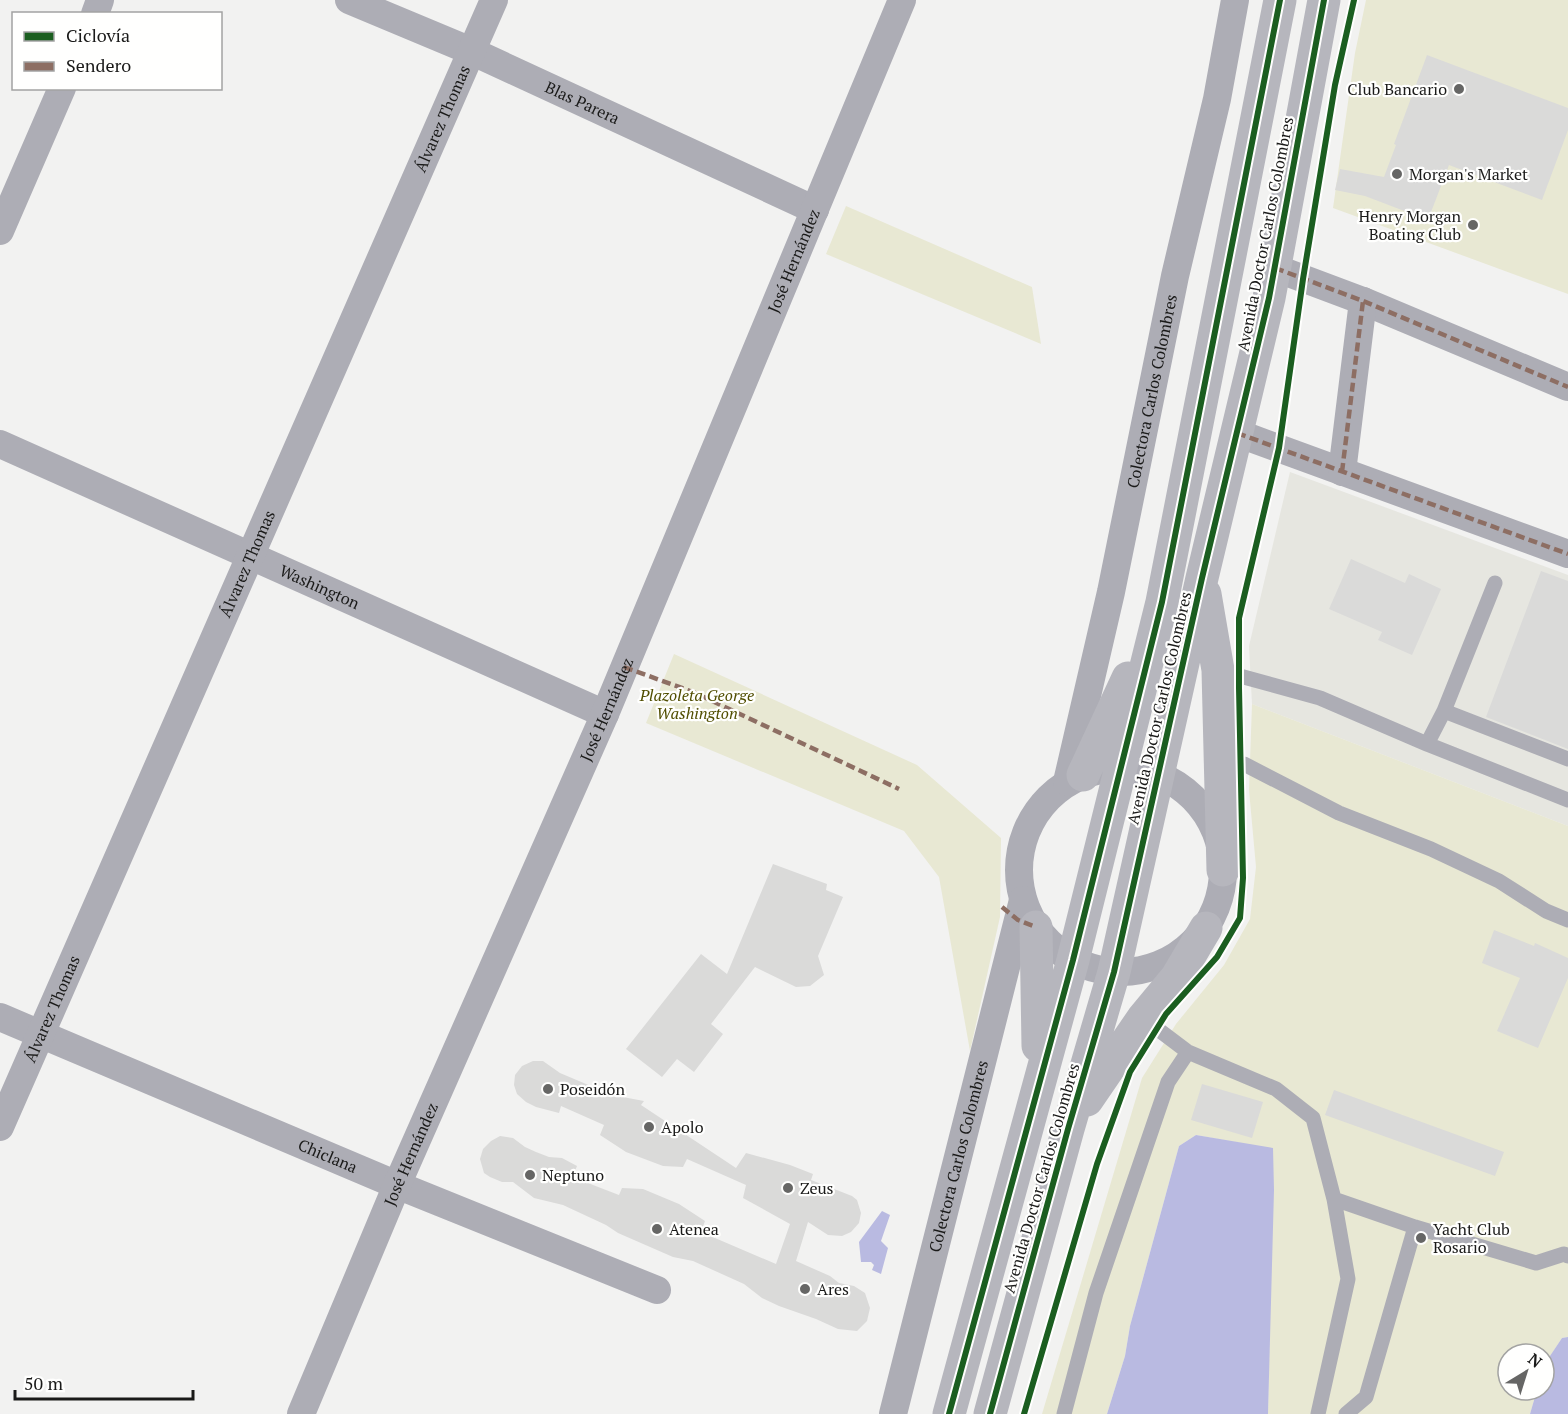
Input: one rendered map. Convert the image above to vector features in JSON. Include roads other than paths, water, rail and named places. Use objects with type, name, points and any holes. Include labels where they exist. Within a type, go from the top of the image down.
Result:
[{"type":"main road","name":"Avenida Doctor Carlos Colombres","points":[[949,1414],[1073,960],[1162,602],[1280,0]]},
{"type":"main road","name":"Avenida Doctor Carlos Colombres","points":[[990,1414],[1068,1129],[1114,972],[1202,578],[1275,268],[1323,0]]},
{"type":"main road","points":[[1202,578],[1218,670],[1223,870]]},
{"type":"main road","points":[[1075,778],[1162,602]]},
{"type":"main road","points":[[1030,914],[1039,1085]]},
{"type":"main road","points":[[1068,1129],[1143,1018],[1177,977],[1206,928]]},
{"type":"street","name":"Blas Parera","points":[[349,0],[471,51],[815,210]]},
{"type":"street","name":"Álvarez Thomas","points":[[0,1127],[494,0]]},
{"type":"street","name":"José Hernández","points":[[301,1414],[397,1185],[605,714],[902,0]]},
{"type":"street","name":"Colectora Carlos Colombres","points":[[1075,778],[1175,276],[1217,99],[1235,0]]},
{"type":"street","points":[[0,231],[61,90]]},
{"type":"street","points":[[1275,268],[1363,301],[1568,387]]},
{"type":"street","points":[[1342,472],[1363,301]]},
{"type":"street","points":[[1237,433],[1568,554]]},
{"type":"street","name":"Washington","points":[[0,444],[605,714]]},
{"type":"street","points":[[1121,767],[1158,774],[1192,797],[1215,830],[1223,870],[1219,900],[1206,928],[1181,953],[1149,968],[1114,972],[1073,960],[1053,946],[1030,914],[1019,879],[1019,857],[1027,828],[1044,802],[1075,778],[1102,769],[1121,767]]},
{"type":"street","name":"Colectora Carlos Colombres","points":[[893,1414],[1030,914]]},
{"type":"street","name":"Chiclana","points":[[0,1017],[397,1185],[657,1290]]},
{"type":"lane","points":[[1427,744],[1444,711],[1495,583]]},
{"type":"lane","points":[[1218,670],[1320,698],[1427,744],[1568,800]]},
{"type":"lane","points":[[1444,711],[1568,759]]},
{"type":"lane","points":[[1221,759],[1244,764],[1339,813],[1431,849],[1499,881],[1546,911],[1568,920]]},
{"type":"lane","points":[[1143,1018],[1188,1052],[1276,1089],[1313,1118],[1334,1198],[1348,1279],[1320,1413]]},
{"type":"lane","points":[[1064,1414],[1095,1293],[1168,1082],[1188,1052]]},
{"type":"lane","points":[[1334,1198],[1415,1227],[1536,1263],[1564,1254],[1568,1256]]},
{"type":"lane","points":[[1346,1414],[1366,1397],[1415,1227]]},
{"type":"water","points":[[1196,1135],[1273,1148],[1268,1414],[1107,1414],[1125,1356],[1130,1326],[1179,1146]]},
{"type":"water","points":[[882,1211],[890,1215],[881,1241],[888,1248],[881,1274],[872,1270],[874,1265],[871,1262],[861,1262],[859,1242]]},
{"type":"water","points":[[1568,1337],[1568,1414],[1530,1414],[1534,1402],[1556,1402],[1556,1347],[1562,1338]]},
{"type":"place","name":"Club Bancario","points":[[1459,89]]},
{"type":"place","name":"Morgan's Market","points":[[1397,174]]},
{"type":"place","name":"Henry Morgan Boating Club","points":[[1473,225]]},
{"type":"place","name":"Poseidón","points":[[548,1089]]},
{"type":"place","name":"Apolo","points":[[649,1127]]},
{"type":"place","name":"Neptuno","points":[[530,1175]]},
{"type":"place","name":"Zeus","points":[[788,1188]]},
{"type":"place","name":"Atenea","points":[[657,1229]]},
{"type":"place","name":"Yacht Club Rosario","points":[[1421,1238]]},
{"type":"place","name":"Ares","points":[[805,1289]]},
{"type":"park label","name":"Plazoleta George Washington","points":[[697,704]]}]
